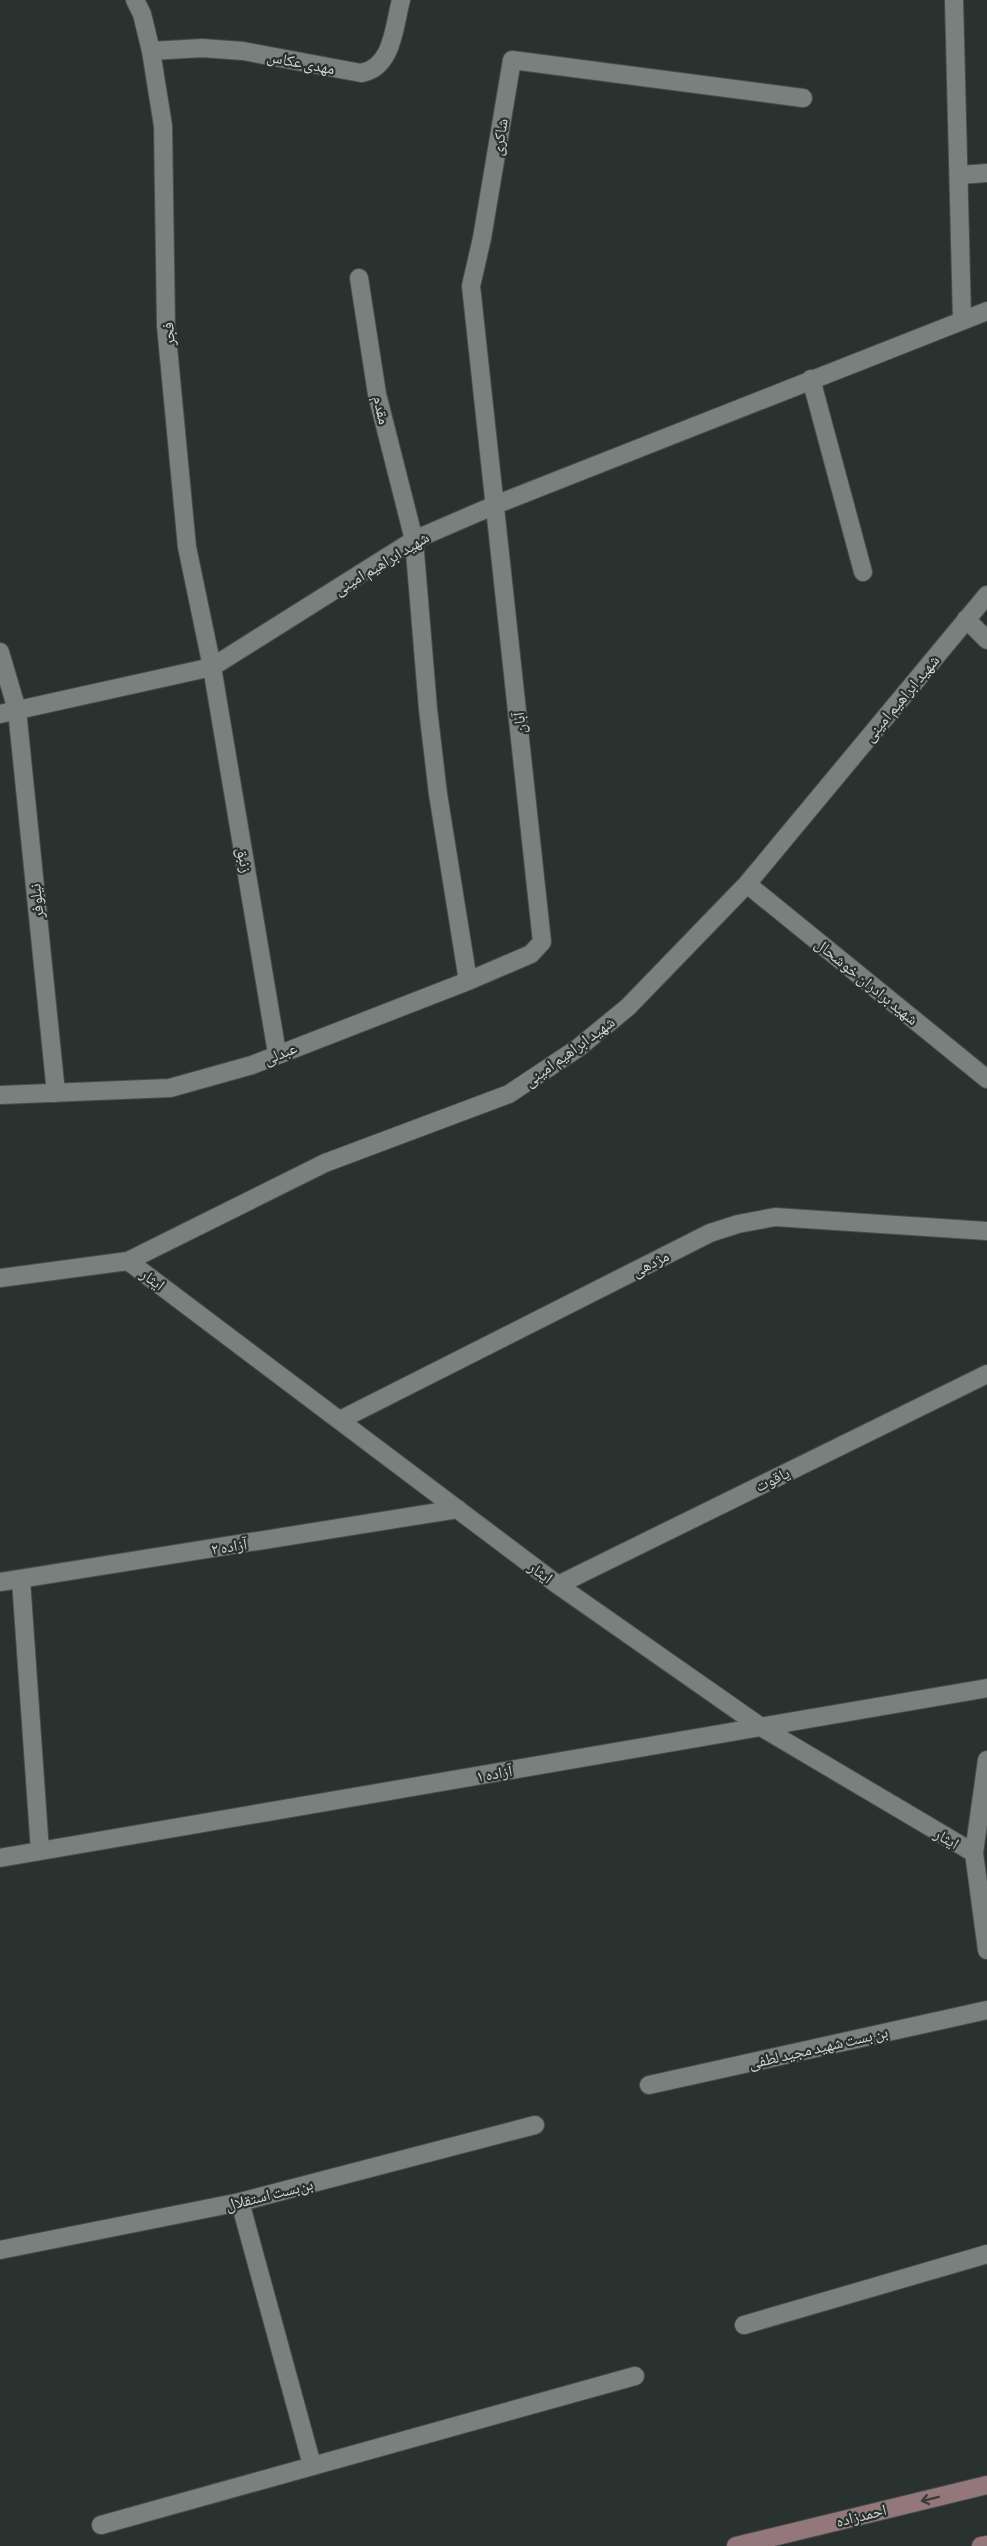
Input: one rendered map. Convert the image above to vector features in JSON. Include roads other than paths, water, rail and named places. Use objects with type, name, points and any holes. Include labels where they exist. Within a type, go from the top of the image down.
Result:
[{"type":"main road","name":"احمدزاده","points":[[736,2546],[987,2485]]},
{"type":"main road","points":[[981,2546],[987,2545]]},
{"type":"street","name":"فجر","points":[[135,0],[142,14],[151,51],[164,126],[166,326],[187,547],[212,668]]},
{"type":"street","name":"مهدی عکاس","points":[[151,51],[202,48],[243,51],[361,73],[372,72],[380,66],[389,48],[401,0]]},
{"type":"street","points":[[954,0],[962,319]]},
{"type":"street","name":"شاکری","points":[[495,505],[471,286],[482,238],[512,60],[803,98]]},
{"type":"street","points":[[960,175],[987,173]]},
{"type":"street","name":"مقدم","points":[[359,278],[377,394],[414,540],[420,640],[429,720],[468,981]]},
{"type":"street","name":"شهید ابراهیم امینی","points":[[8,712],[212,668],[414,540],[495,505],[987,310]]},
{"type":"street","points":[[811,379],[863,572]]},
{"type":"street","name":"آبان","points":[[495,505],[542,942]]},
{"type":"street","name":"شهید ابراهیم امینی","points":[[0,1278],[128,1261],[325,1163],[509,1094],[578,1048],[628,1007],[747,884],[987,595]]},
{"type":"street","points":[[966,619],[987,640]]},
{"type":"street","name":"نیلوفر","points":[[0,652],[56,1093]]},
{"type":"street","name":"زنبق","points":[[212,668],[277,1053]]},
{"type":"street","name":"شهید برادران خوشحال","points":[[747,884],[987,1079]]},
{"type":"street","name":"عبدلی","points":[[0,1095],[171,1088],[252,1065],[277,1053],[468,981],[531,954],[542,942]]},
{"type":"street","name":"مژدهی","points":[[340,1420],[710,1233],[738,1224],[775,1217],[987,1231]]},
{"type":"street","name":"ایثار","points":[[128,1261],[558,1585],[761,1727],[974,1853]]},
{"type":"street","name":"یاقوت","points":[[558,1585],[987,1374]]},
{"type":"street","name":"آزاده ۲","points":[[0,1582],[458,1509]]},
{"type":"street","points":[[21,1580],[40,1851]]},
{"type":"street","name":"آزاده ۱","points":[[0,1858],[987,1688]]},
{"type":"street","points":[[987,1760],[974,1853],[987,1950]]},
{"type":"street","name":"بن بست شهید مجید لطفی","points":[[649,2085],[987,2010]]},
{"type":"street","name":"بن‌بست استقلال","points":[[0,2250],[240,2202],[535,2125]]},
{"type":"street","points":[[240,2202],[312,2466]]},
{"type":"street","points":[[744,2325],[987,2254]]},
{"type":"street","points":[[101,2525],[635,2376]]}]
